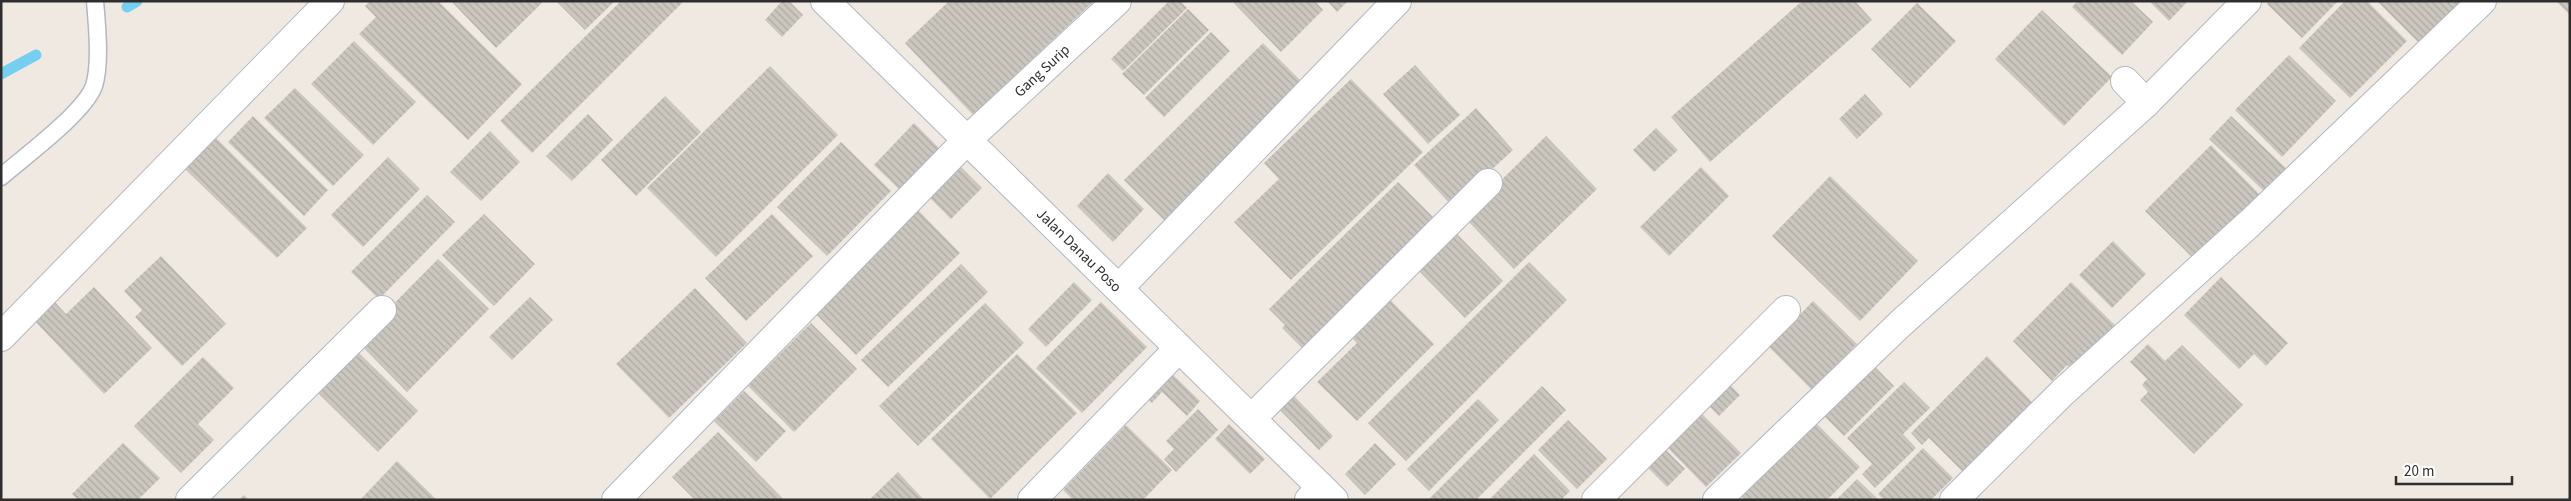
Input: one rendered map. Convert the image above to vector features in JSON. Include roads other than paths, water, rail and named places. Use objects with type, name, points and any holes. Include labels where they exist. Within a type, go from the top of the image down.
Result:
[{"type":"street","points":[[1,337],[330,1]]},
{"type":"street","name":"Jalan Danau Poso","points":[[825,1],[1252,418],[1321,495]]},
{"type":"street","name":"Gang Surip","points":[[616,500],[967,140],[1117,1]]},
{"type":"street","points":[[1119,288],[1396,1]]},
{"type":"street","points":[[1718,500],[1900,324],[2146,103],[2247,1]]},
{"type":"street","points":[[1954,500],[2063,392],[2250,223],[2482,1]]},
{"type":"street","points":[[2125,81],[2146,103]]},
{"type":"street","points":[[1252,418],[1488,183]]},
{"type":"street","points":[[190,500],[382,310]]},
{"type":"street","points":[[1596,500],[1786,310]]},
{"type":"street","points":[[1032,500],[1179,348]]},
{"type":"lane","points":[[1,177],[85,104],[93,87],[96,74],[95,1]]},
{"type":"waterway","points":[[127,7],[137,1]]},
{"type":"waterway","points":[[1,74],[36,55]]}]
